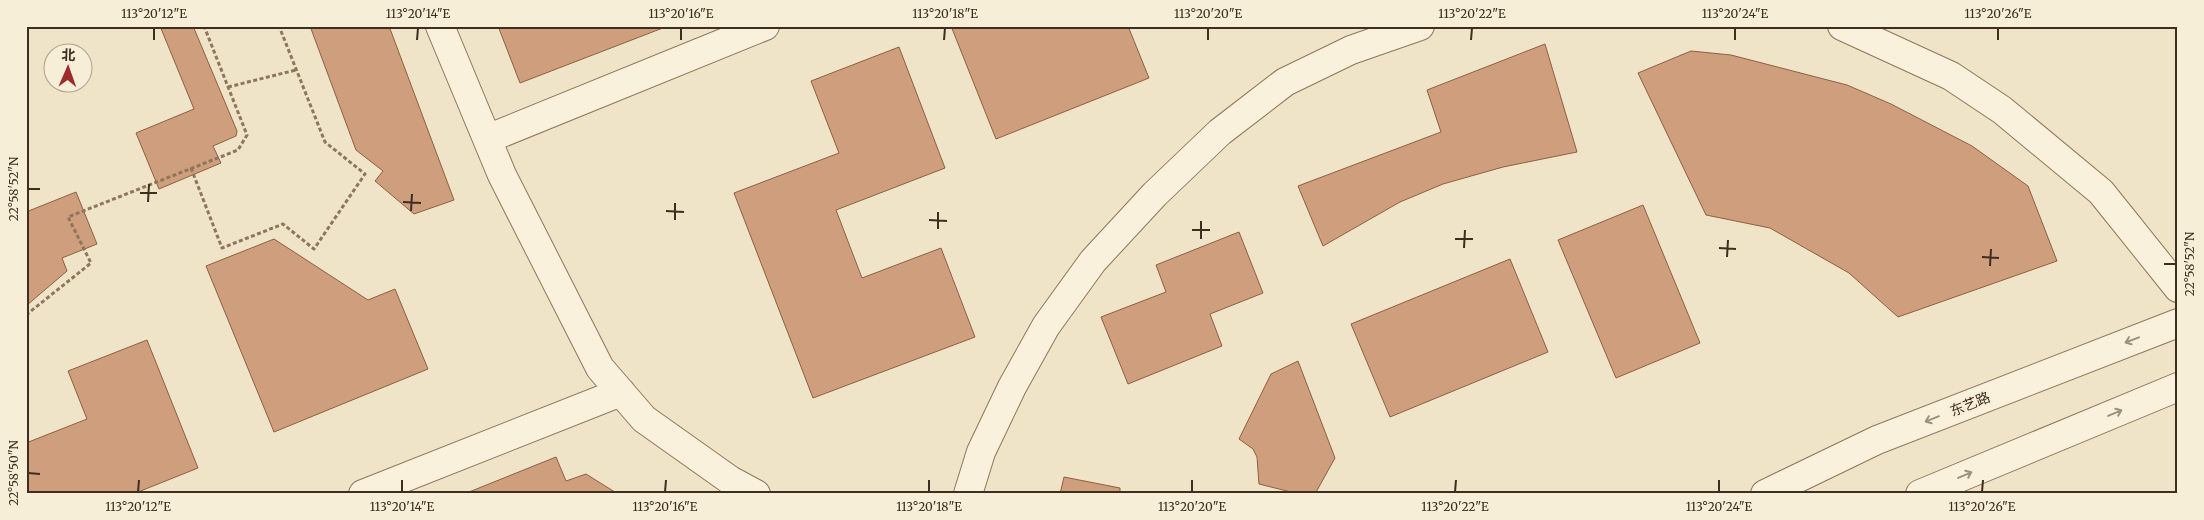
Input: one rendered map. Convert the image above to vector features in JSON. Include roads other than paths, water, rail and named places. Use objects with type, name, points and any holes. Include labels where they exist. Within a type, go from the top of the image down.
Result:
[{"type":"street","points":[[440,26],[502,175],[600,368],[644,419],[730,480],[756,494]]},
{"type":"street","points":[[487,139],[765,26]]},
{"type":"street","points":[[968,494],[981,452],[1012,387],[1046,326],[1093,261],[1156,194],[1220,132],[1285,82],[1351,50],[1420,26]]},
{"type":"street","points":[[1842,26],[1951,76],[2002,110],[2101,192],[2178,288]]},
{"type":"street","name":"东艺路","points":[[1765,494],[1877,440],[2178,323]]},
{"type":"street","points":[[1920,494],[2178,387]]},
{"type":"street","points":[[363,494],[621,392]]}]
